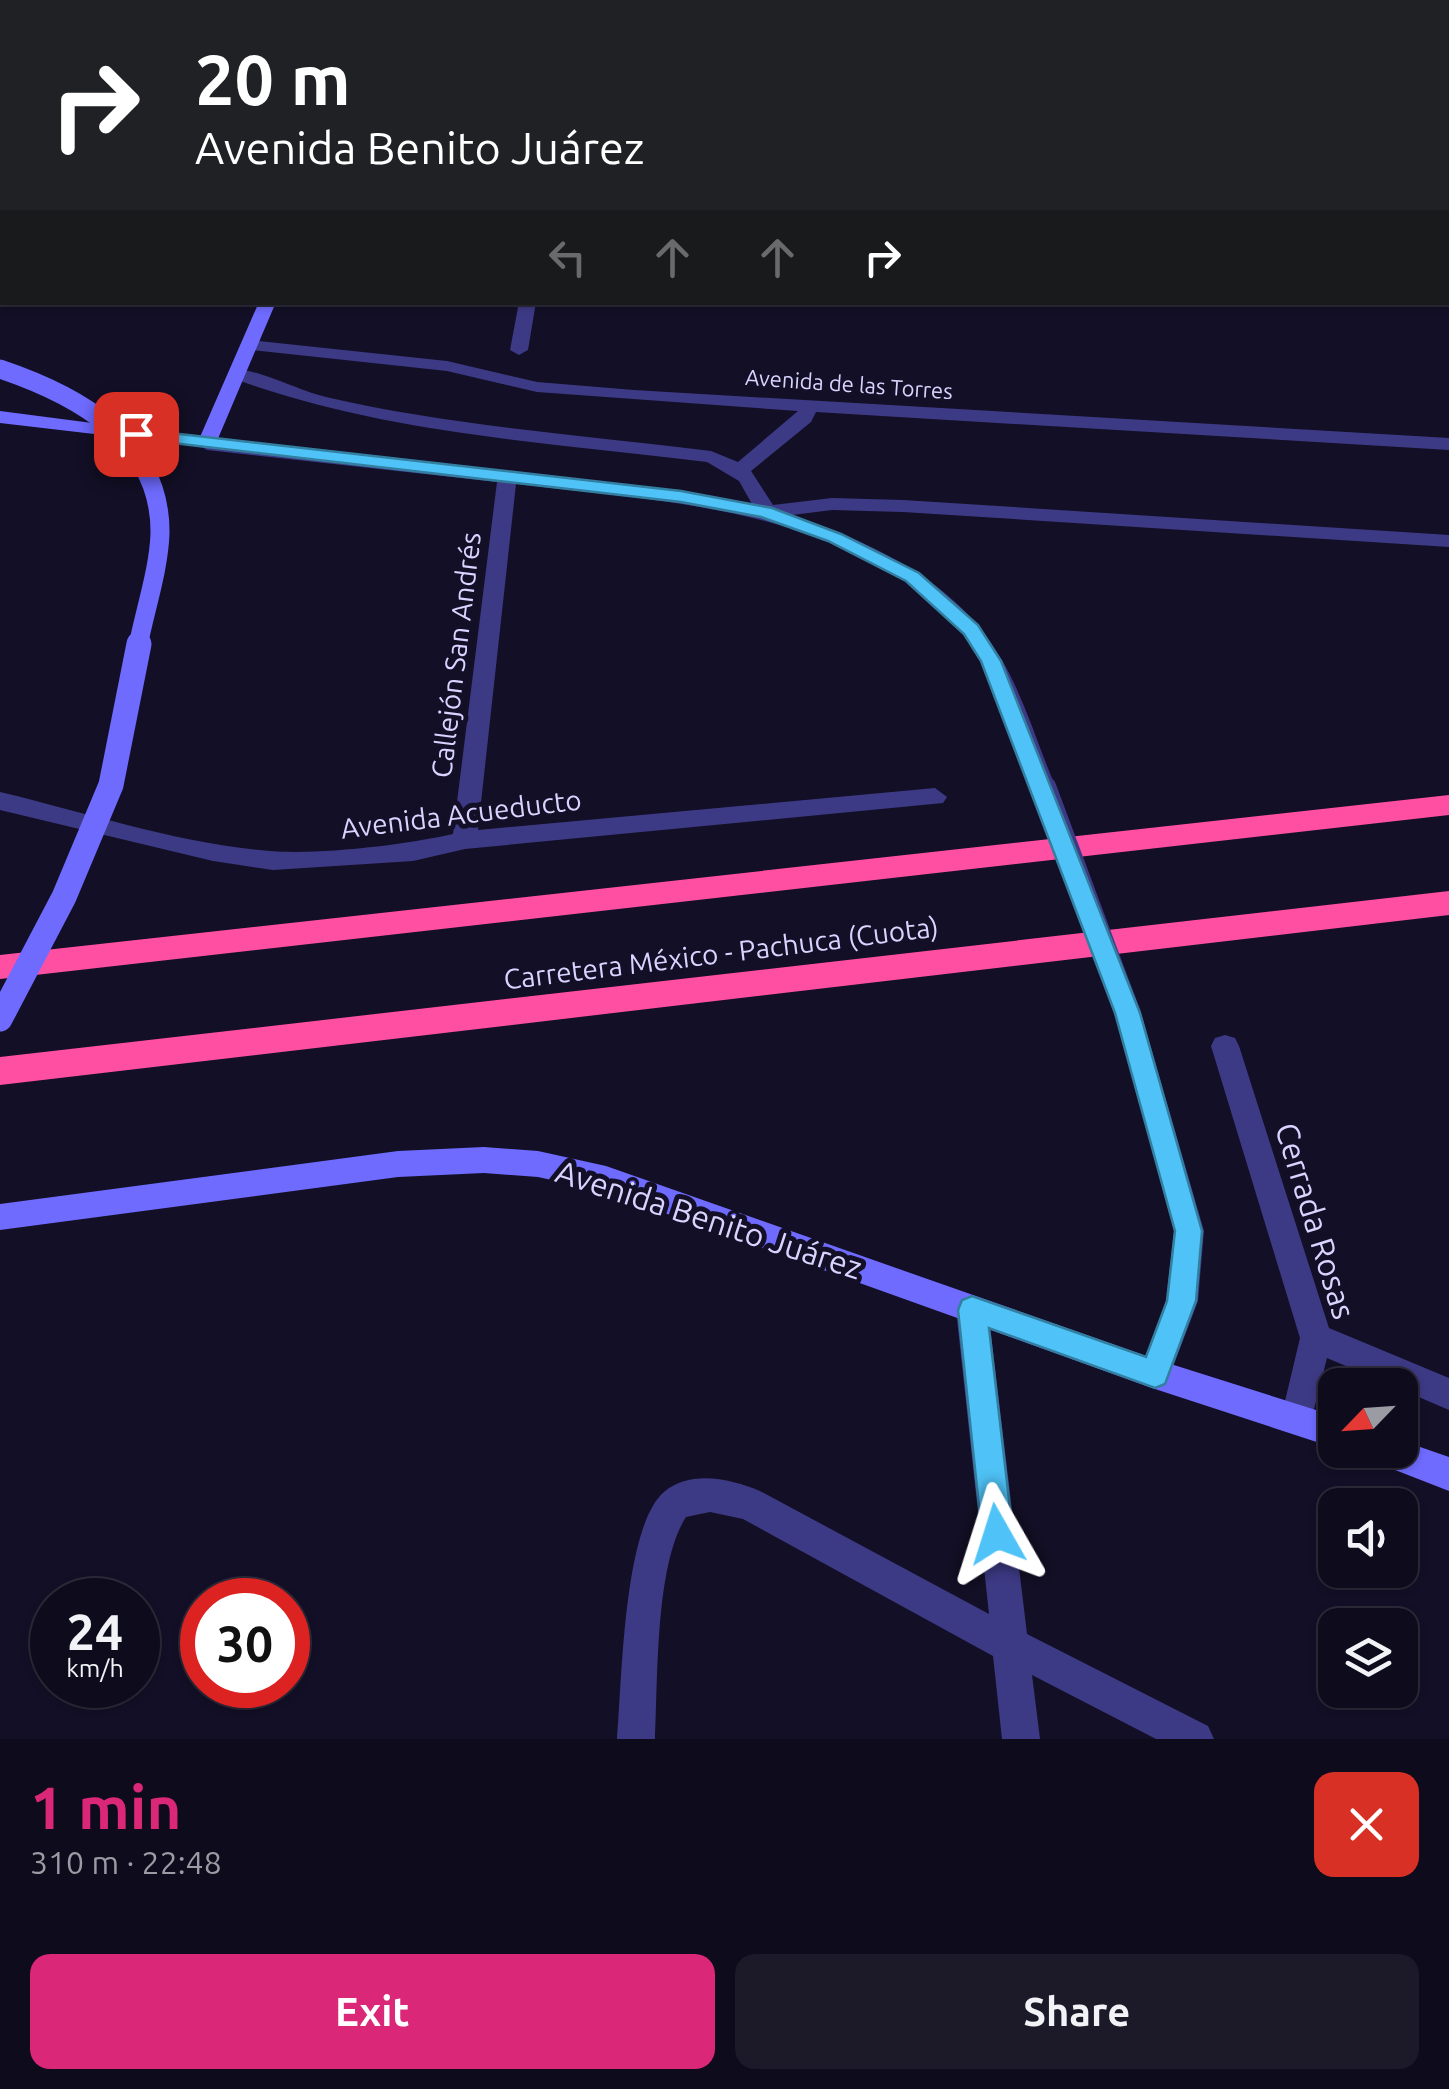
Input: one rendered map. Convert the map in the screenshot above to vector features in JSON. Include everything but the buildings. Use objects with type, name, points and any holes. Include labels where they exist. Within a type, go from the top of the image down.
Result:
[{"type":"highway","points":[[0,967],[1449,805]]},
{"type":"highway","name":"Carretera México - Pachuca (Cuota)","points":[[0,1070],[1449,903]]},
{"type":"street","points":[[207,444],[267,305]]},
{"type":"street","points":[[520,350],[528,305]]},
{"type":"street","name":"Avenida de las Torres","points":[[249,345],[446,366],[537,387],[1449,444]]},
{"type":"street","points":[[0,370],[33,379],[78,402],[111,426],[138,456],[156,495],[160,536],[111,785],[64,897],[0,1019]]},
{"type":"street","points":[[238,374],[296,396],[374,414],[711,457],[740,470],[759,492],[765,512]]},
{"type":"street","points":[[740,470],[795,427],[810,406]]},
{"type":"street","points":[[0,417],[681,496],[765,512],[876,557],[913,577],[942,600],[971,630],[991,661],[1044,788],[1128,1013],[1189,1231],[1182,1301],[1155,1374]]},
{"type":"street","name":"Callejón San Andrés","points":[[465,840],[507,477]]},
{"type":"street","points":[[765,512],[814,505],[903,506],[1449,541]]},
{"type":"street","name":"Avenida Acueducto","points":[[0,801],[213,852],[273,861],[398,854],[465,840],[935,798]]},
{"type":"street","name":"Cerrada Rosas","points":[[1225,1046],[1316,1338],[1297,1418]]},
{"type":"street","name":"Avenida Benito Juárez","points":[[0,1217],[398,1164],[484,1160],[538,1164],[606,1179],[1155,1374],[1318,1426]]},
{"type":"street","points":[[972,1310],[1020,1739]]},
{"type":"street","points":[[1316,1338],[1449,1394]]},
{"type":"street","points":[[1418,1463],[1449,1474]]},
{"type":"street","points":[[636,1739],[650,1574],[663,1521],[671,1507],[702,1494],[748,1503],[1010,1645],[1195,1739]]},
{"type":"route","points":[[136,434],[681,496],[765,512],[834,538],[913,577],[971,630],[991,661],[1044,788],[1128,1013],[1189,1231],[1182,1301],[1155,1374],[972,1310],[997,1534]]}]
